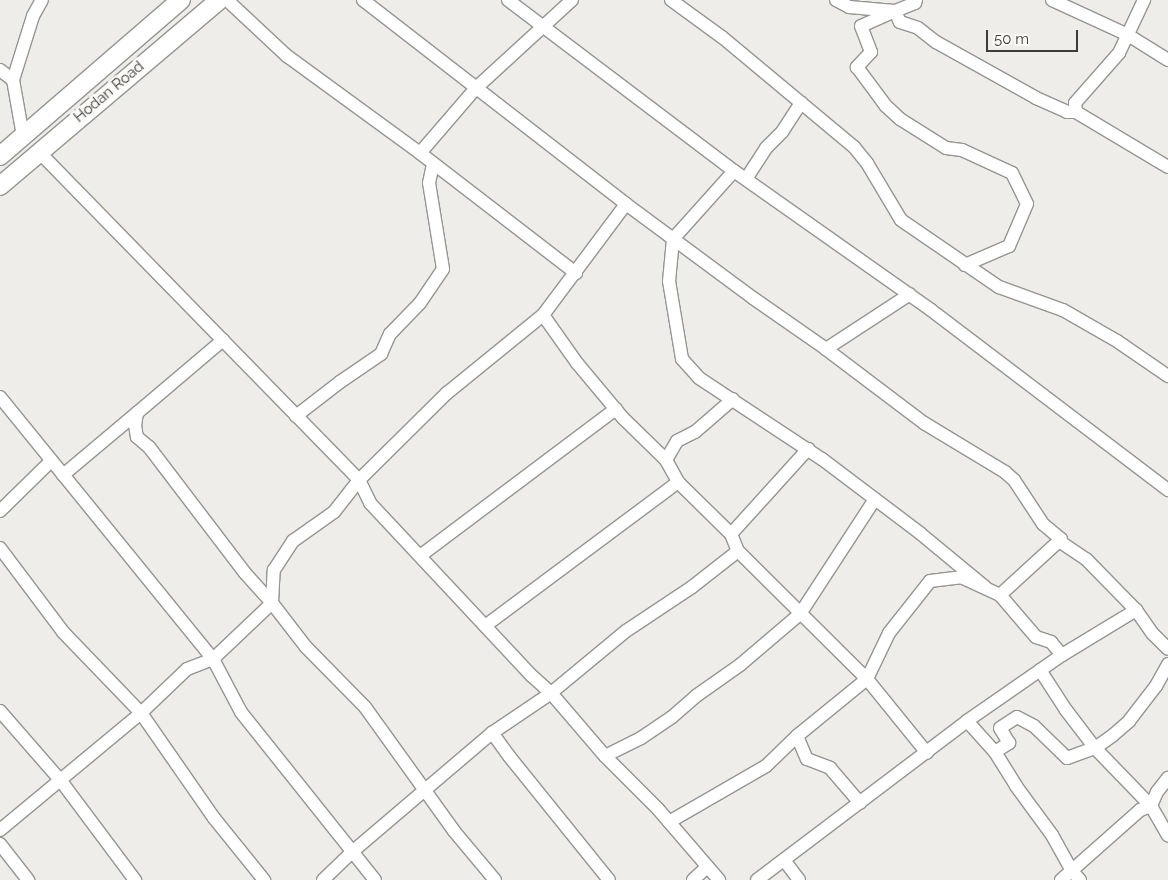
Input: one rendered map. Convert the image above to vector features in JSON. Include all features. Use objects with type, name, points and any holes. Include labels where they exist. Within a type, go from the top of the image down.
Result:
[{"type":"main road","name":"Hodan Road","points":[[0,156],[181,0]]},
{"type":"main road","name":"Hodan Road","points":[[0,186],[219,0]]},
{"type":"street","points":[[23,136],[13,80],[33,16],[42,0]]},
{"type":"street","points":[[227,0],[288,56],[420,153],[576,273]]},
{"type":"street","points":[[363,0],[672,239],[826,349],[924,423],[1005,472],[1014,480],[1043,524],[1061,540],[1059,541],[1086,559],[1136,610],[1153,634],[1168,649]]},
{"type":"street","points":[[508,0],[734,171],[910,294],[1168,490]]},
{"type":"street","points":[[420,153],[476,88],[572,0]]},
{"type":"street","points":[[671,0],[722,37],[854,146],[868,163],[901,220],[965,266],[999,287],[1063,310],[1117,341],[1168,376]]},
{"type":"street","points":[[836,0],[849,7],[895,11]]},
{"type":"street","points":[[916,0],[862,26],[871,52],[857,67],[886,106],[917,131],[946,148],[962,150],[1012,173],[1028,204],[1009,246],[965,266]]},
{"type":"street","points":[[1052,0],[1128,35],[1168,60]]},
{"type":"street","points":[[1076,112],[1075,103],[1119,53],[1144,0]]},
{"type":"street","points":[[895,11],[900,22],[918,28],[936,42],[1011,84],[1067,112],[1076,112],[1168,167]]},
{"type":"street","points":[[0,70],[13,80]]},
{"type":"street","points":[[746,179],[766,148],[782,132],[801,103]]},
{"type":"street","points":[[36,154],[42,155],[359,480],[370,503],[485,626],[551,693],[605,756],[658,809],[719,880]]},
{"type":"street","points":[[296,416],[340,382],[381,354],[390,334],[420,303],[443,269],[429,183],[434,164]]},
{"type":"street","points":[[734,171],[672,239],[669,281],[682,359],[699,378],[808,450],[874,499],[985,587],[1000,596],[1036,637],[1051,642],[1062,655]]},
{"type":"street","points":[[0,830],[61,781],[141,712],[187,669],[213,659],[272,603],[274,570],[282,556],[300,535],[334,512],[359,480],[447,393],[543,315],[626,204]]},
{"type":"street","points":[[826,349],[910,294]]},
{"type":"street","points":[[543,315],[577,363],[616,409],[666,460],[678,482],[731,534],[738,551],[867,680],[927,753]]},
{"type":"street","points":[[63,474],[223,340]]},
{"type":"street","points":[[0,398],[213,659],[241,712],[375,880]]},
{"type":"street","points":[[666,460],[677,441],[695,432],[733,400]]},
{"type":"street","points":[[420,556],[616,409]]},
{"type":"street","points":[[137,413],[135,425],[137,437],[149,447],[245,573],[272,603],[306,647],[365,707],[425,792],[494,880]]},
{"type":"street","points":[[731,534],[808,450]]},
{"type":"street","points":[[0,511],[52,461]]},
{"type":"street","points":[[485,626],[678,482]]},
{"type":"street","points":[[605,756],[641,738],[672,717],[696,696],[740,665],[800,614],[874,499]]},
{"type":"street","points":[[1000,596],[1059,541]]},
{"type":"street","points":[[0,548],[63,632],[141,712],[214,818],[264,880]]},
{"type":"street","points":[[323,880],[352,852],[425,792],[492,733],[551,693],[626,631],[692,587],[738,551]]},
{"type":"street","points":[[669,822],[766,766],[798,736],[867,680],[890,633],[930,581],[961,577],[985,587]]},
{"type":"street","points":[[757,880],[1040,670],[1136,610]]},
{"type":"street","points":[[995,752],[1009,743],[1000,728],[1017,717],[1034,726],[1067,758],[1095,748],[1129,721],[1156,686],[1168,664]]},
{"type":"street","points":[[1040,670],[1062,704],[1095,748],[1151,806],[1168,835]]},
{"type":"street","points":[[0,711],[61,781],[135,880]]},
{"type":"street","points":[[968,722],[995,752],[1016,786],[1052,836],[1076,876]]},
{"type":"street","points":[[492,733],[610,880]]},
{"type":"street","points":[[798,736],[800,748],[807,759],[830,768],[860,803]]},
{"type":"street","points":[[1061,880],[1076,876],[1140,810],[1151,806],[1157,792],[1168,778]]},
{"type":"street","points":[[0,844],[28,880]]},
{"type":"street","points":[[784,860],[799,880]]},
{"type":"street","points":[[693,880],[707,867]]}]
